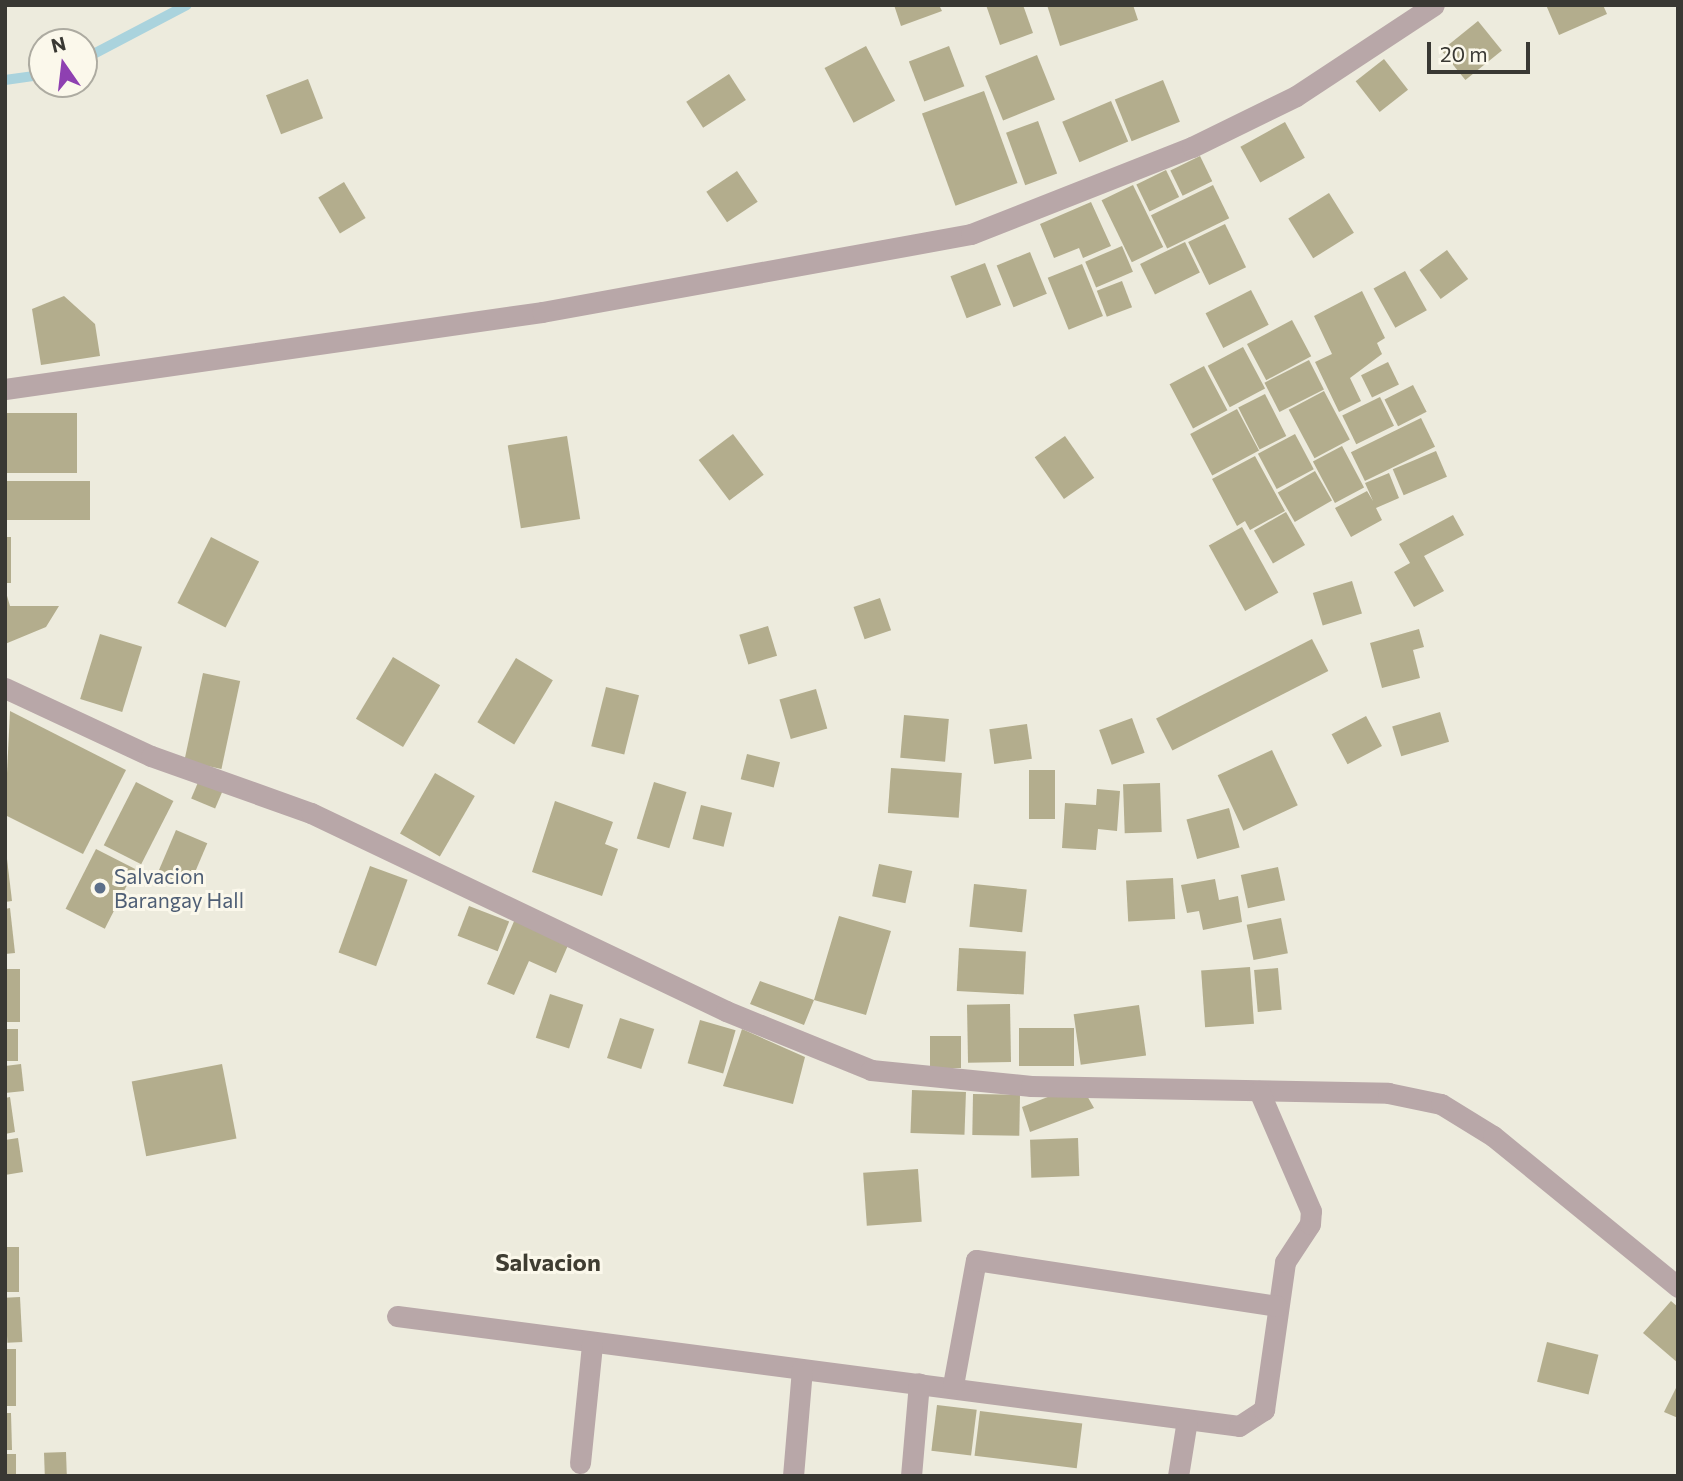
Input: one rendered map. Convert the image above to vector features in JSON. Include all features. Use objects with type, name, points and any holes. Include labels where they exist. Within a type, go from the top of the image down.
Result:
[{"type":"street","points":[[5,389],[542,312],[971,234],[1192,147],[1296,96],[1434,5]]},
{"type":"street","points":[[5,688],[151,756],[311,813],[726,1011],[871,1070],[948,1082],[1388,1093],[1441,1104],[1493,1136],[1678,1287]]},
{"type":"street","points":[[397,1316],[592,1344],[953,1385],[1239,1426],[1264,1410],[1284,1262],[1310,1224],[1311,1211],[1259,1091]]},
{"type":"street","points":[[953,1385],[976,1260],[1276,1306]]},
{"type":"street","points":[[580,1463],[592,1344]]},
{"type":"street","points":[[793,1476],[802,1369]]},
{"type":"street","points":[[911,1476],[919,1383]]},
{"type":"street","points":[[1178,1476],[1187,1420]]},
{"type":"building","points":[[894,5],[939,5],[942,11],[901,26]]},
{"type":"building","points":[[986,5],[1023,5],[1033,33],[1000,45]]},
{"type":"building","points":[[1047,5],[1133,5],[1138,20],[1060,46]]},
{"type":"building","points":[[1546,5],[1603,5],[1607,14],[1559,35]]},
{"type":"building","points":[[1478,21],[1502,51],[1465,80],[1441,51]]},
{"type":"building","points":[[866,46],[895,101],[854,123],[825,68]]},
{"type":"building","points":[[949,46],[964,86],[924,102],[909,61]]},
{"type":"building","points":[[1037,55],[1055,100],[1003,120],[985,76]]},
{"type":"building","points":[[1384,59],[1408,90],[1380,112],[1356,81]]},
{"type":"building","points":[[729,74],[746,100],[703,128],[686,102]]},
{"type":"building","points":[[308,79],[323,118],[281,134],[266,95]]},
{"type":"building","points":[[1163,80],[1180,122],[1132,141],[1115,99]]},
{"type":"building","points":[[984,91],[1018,183],[955,206],[922,114]]},
{"type":"building","points":[[1111,101],[1128,142],[1079,162],[1062,122]]},
{"type":"building","points":[[1038,121],[1057,174],[1025,185],[1006,133]]},
{"type":"building","points":[[1285,122],[1305,158],[1260,183],[1240,147]]},
{"type":"building","points":[[1200,156],[1212,181],[1183,196],[1170,170]]},
{"type":"building","points":[[1166,170],[1179,197],[1149,211],[1136,184]]},
{"type":"building","points":[[737,171],[758,202],[727,222],[706,192]]},
{"type":"building","points":[[344,182],[366,218],[340,233],[318,197]]},
{"type":"building","points":[[1133,185],[1163,247],[1132,262],[1102,200]]},
{"type":"building","points":[[1213,185],[1229,218],[1167,249],[1151,215]]},
{"type":"building","points":[[1329,193],[1354,233],[1313,258],[1288,218]]},
{"type":"building","points":[[1091,202],[1111,246],[1083,258],[1079,248],[1054,258],[1040,224]]},
{"type":"building","points":[[1225,224],[1246,267],[1209,285],[1188,242]]},
{"type":"building","points":[[1185,242],[1200,273],[1155,294],[1140,264]]},
{"type":"building","points":[[1122,246],[1133,272],[1096,287],[1085,262]]},
{"type":"building","points":[[1447,250],[1468,279],[1441,299],[1419,270]]},
{"type":"building","points":[[1030,252],[1047,294],[1013,307],[997,265]]},
{"type":"building","points":[[985,263],[1001,305],[967,318],[950,276]]},
{"type":"building","points":[[1082,264],[1103,316],[1069,330],[1048,278]]},
{"type":"building","points":[[1405,271],[1427,310],[1395,328],[1374,288]]},
{"type":"building","points":[[1122,281],[1132,307],[1107,317],[1097,291]]},
{"type":"building","points":[[1251,290],[1269,325],[1223,348],[1206,313]]},
{"type":"building","points":[[1362,291],[1385,338],[1377,343],[1382,354],[1350,378],[1361,401],[1339,412],[1315,362],[1332,354],[1314,316]]},
{"type":"building","points":[[64,296],[95,324],[100,356],[41,365],[32,309]]},
{"type":"building","points":[[1292,320],[1311,356],[1266,380],[1247,344]]},
{"type":"building","points":[[1243,347],[1265,388],[1230,407],[1208,366]]},
{"type":"building","points":[[1309,360],[1324,389],[1279,412],[1264,383]]},
{"type":"building","points":[[1388,362],[1399,384],[1372,398],[1361,375]]},
{"type":"building","points":[[1204,366],[1227,410],[1193,428],[1170,384]]},
{"type":"building","points":[[1413,385],[1427,412],[1398,426],[1384,400]]},
{"type":"building","points":[[1324,391],[1350,440],[1315,458],[1289,410]]},
{"type":"building","points":[[1265,394],[1286,436],[1260,449],[1238,408]]},
{"type":"building","points":[[1380,397],[1394,426],[1356,444],[1342,415]]},
{"type":"building","points":[[1237,409],[1259,450],[1212,475],[1190,434]]},
{"type":"building","points":[[5,413],[77,413],[77,473],[5,473]]},
{"type":"building","points":[[1421,418],[1435,447],[1365,481],[1351,452]]},
{"type":"building","points":[[733,434],[764,475],[729,501],[699,460]]},
{"type":"building","points":[[1295,434],[1314,469],[1277,489],[1258,454]]},
{"type":"building","points":[[567,436],[580,519],[521,528],[508,445]]},
{"type":"building","points":[[1065,436],[1094,478],[1064,499],[1035,457]]},
{"type":"building","points":[[1342,446],[1364,487],[1335,503],[1313,461]]},
{"type":"building","points":[[1436,451],[1447,477],[1404,495],[1393,469]]},
{"type":"building","points":[[1255,456],[1285,511],[1250,530],[1245,521],[1237,526],[1212,479]]},
{"type":"building","points":[[1315,471],[1332,500],[1295,522],[1278,492]]},
{"type":"building","points":[[1389,473],[1399,498],[1376,508],[1382,520],[1351,537],[1335,508],[1367,491],[1373,501],[1365,483]]},
{"type":"building","points":[[5,481],[90,481],[90,520],[5,520]]},
{"type":"building","points":[[1286,512],[1305,545],[1273,563],[1254,530]]},
{"type":"building","points":[[1453,515],[1464,535],[1424,556],[1444,591],[1414,607],[1394,572],[1410,563],[1399,544]]},
{"type":"building","points":[[1242,527],[1278,593],[1245,611],[1209,545]]},
{"type":"building","points":[[5,537],[11,537],[11,583],[5,583]]},
{"type":"building","points":[[211,537],[259,562],[226,627],[177,603]]},
{"type":"building","points":[[1352,581],[1362,614],[1323,626],[1313,593]]},
{"type":"building","points":[[5,589],[10,606],[59,606],[46,627],[5,644]]},
{"type":"building","points":[[880,598],[891,630],[865,639],[854,607]]},
{"type":"building","points":[[768,626],[777,656],[748,664],[739,635]]},
{"type":"building","points":[[1419,629],[1424,647],[1413,650],[1420,678],[1382,688],[1370,643]]},
{"type":"building","points":[[100,634],[142,647],[122,712],[80,699]]},
{"type":"building","points":[[1312,639],[1328,671],[1172,751],[1156,718]]},
{"type":"building","points":[[393,657],[440,685],[403,747],[356,719]]},
{"type":"building","points":[[516,658],[553,680],[514,744],[477,722]]},
{"type":"building","points":[[203,673],[240,681],[221,769],[184,761]]},
{"type":"building","points":[[606,687],[639,695],[624,754],[591,746]]},
{"type":"building","points":[[816,689],[827,728],[791,739],[779,699]]},
{"type":"building","points":[[10,711],[126,770],[83,854],[5,815]]},
{"type":"building","points":[[1440,712],[1449,742],[1401,756],[1392,727]]},
{"type":"building","points":[[904,715],[949,719],[945,762],[900,758]]},
{"type":"building","points":[[1366,716],[1382,746],[1348,764],[1332,734]]},
{"type":"building","points":[[1132,718],[1145,753],[1112,765],[1099,730]]},
{"type":"building","points":[[1027,724],[1032,759],[994,764],[989,729]]},
{"type":"building","points":[[1272,750],[1298,805],[1243,831],[1218,775]]},
{"type":"building","points":[[747,754],[780,762],[774,787],[741,779]]},
{"type":"building","points":[[891,768],[962,773],[959,818],[888,813]]},
{"type":"building","points":[[1029,770],[1055,770],[1055,819],[1029,819]]},
{"type":"building","points":[[435,773],[475,796],[440,857],[400,834]]},
{"type":"building","points":[[199,780],[223,790],[215,809],[191,798]]},
{"type":"building","points":[[136,782],[173,801],[141,864],[104,845]]},
{"type":"building","points":[[654,782],[687,792],[669,848],[637,838]]},
{"type":"building","points":[[1160,783],[1162,832],[1125,833],[1123,784]]},
{"type":"building","points":[[1097,789],[1120,791],[1117,831],[1098,829],[1096,850],[1062,848],[1065,803],[1096,805]]},
{"type":"building","points":[[555,801],[613,822],[605,844],[618,849],[602,896],[532,872]]},
{"type":"building","points":[[701,805],[732,813],[724,847],[693,839]]},
{"type":"building","points":[[1229,808],[1240,848],[1197,859],[1186,819]]},
{"type":"building","points":[[176,830],[207,843],[189,887],[158,873]]},
{"type":"building","points":[[5,842],[12,901],[5,902]]},
{"type":"building","name":"Salvacion Barangay Hall","points":[[96,849],[135,869],[105,929],[66,909]]},
{"type":"building","points":[[879,864],[912,871],[905,903],[872,896]]},
{"type":"building","points":[[370,866],[408,880],[376,966],[339,952]]},
{"type":"building","points":[[1278,867],[1285,900],[1248,908],[1241,875]]},
{"type":"building","points":[[1173,878],[1175,919],[1128,921],[1126,880]]},
{"type":"building","points":[[1215,879],[1219,900],[1238,896],[1242,922],[1203,930],[1199,911],[1187,913],[1181,885]]},
{"type":"building","points":[[974,884],[1027,890],[1022,932],[970,927]]},
{"type":"building","points":[[469,906],[509,921],[498,951],[458,936]]},
{"type":"building","points":[[10,908],[15,953],[5,954],[5,909]]},
{"type":"building","points":[[839,916],[891,931],[866,1015],[814,1000]]},
{"type":"building","points":[[1281,918],[1288,953],[1254,960],[1247,925]]},
{"type":"building","points":[[515,919],[569,943],[556,973],[529,961],[514,995],[487,984]]},
{"type":"building","points":[[959,948],[1026,952],[1024,994],[957,991]]},
{"type":"building","points":[[1250,967],[1254,1024],[1205,1027],[1201,970]]},
{"type":"building","points":[[1278,968],[1282,1010],[1258,1012],[1254,970]]},
{"type":"building","points":[[5,969],[20,969],[20,1022],[5,1022]]},
{"type":"building","points":[[760,981],[814,1000],[804,1025],[750,1004]]},
{"type":"building","points":[[550,994],[583,1005],[569,1049],[536,1038]]},
{"type":"building","points":[[1010,1004],[1011,1062],[968,1063],[967,1005]]},
{"type":"building","points":[[1139,1005],[1146,1056],[1081,1065],[1074,1014]]},
{"type":"building","points":[[620,1018],[654,1029],[641,1069],[607,1058]]},
{"type":"building","points":[[700,1020],[736,1030],[723,1073],[688,1063]]},
{"type":"building","points":[[1019,1028],[1074,1028],[1074,1066],[1019,1066]]},
{"type":"building","points":[[5,1029],[18,1029],[18,1061],[5,1061]]},
{"type":"building","points":[[742,1029],[805,1057],[793,1104],[723,1086]]},
{"type":"building","points":[[930,1036],[961,1036],[961,1068],[930,1068]]},
{"type":"building","points":[[21,1064],[24,1091],[5,1093],[5,1066]]},
{"type":"building","points":[[222,1064],[237,1139],[146,1156],[132,1082]]},
{"type":"building","points":[[912,1090],[966,1092],[964,1135],[910,1133]]},
{"type":"building","points":[[1058,1093],[1086,1094],[1094,1108],[1030,1132],[1022,1107]]},
{"type":"building","points":[[973,1094],[1020,1095],[1019,1136],[972,1135]]},
{"type":"building","points":[[10,1097],[15,1132],[5,1134],[5,1098]]},
{"type":"building","points":[[18,1138],[23,1172],[5,1175],[5,1140]]},
{"type":"building","points":[[1078,1138],[1079,1176],[1031,1178],[1030,1140]]},
{"type":"building","points":[[918,1169],[922,1222],[867,1226],[863,1173]]},
{"type":"building","points":[[5,1247],[19,1247],[19,1292],[5,1292]]},
{"type":"building","points":[[20,1297],[22,1342],[7,1343],[5,1298]]},
{"type":"building","points":[[1671,1301],[1678,1307],[1678,1363],[1643,1333]]},
{"type":"building","points":[[1547,1342],[1598,1355],[1589,1395],[1537,1382]]},
{"type":"building","points":[[5,1349],[16,1349],[16,1406],[5,1406]]},
{"type":"building","points":[[1678,1384],[1678,1418],[1664,1412]]},
{"type":"building","points":[[937,1405],[977,1410],[971,1456],[931,1451]]},
{"type":"building","points":[[980,1411],[1082,1424],[1077,1468],[975,1456]]},
{"type":"building","points":[[5,1413],[11,1413],[12,1450],[5,1450]]},
{"type":"building","points":[[66,1452],[67,1476],[45,1476],[44,1453]]},
{"type":"building","points":[[5,1454],[16,1454],[16,1476],[5,1476]]},
{"type":"waterway","points":[[98,52],[187,5]]},
{"type":"waterway","points":[[5,80],[28,77]]},
{"type":"place","name":"Salvacion Barangay Hall","points":[[100,888]]},
{"type":"district","name":"Salvacion","points":[[548,1262]]}]
